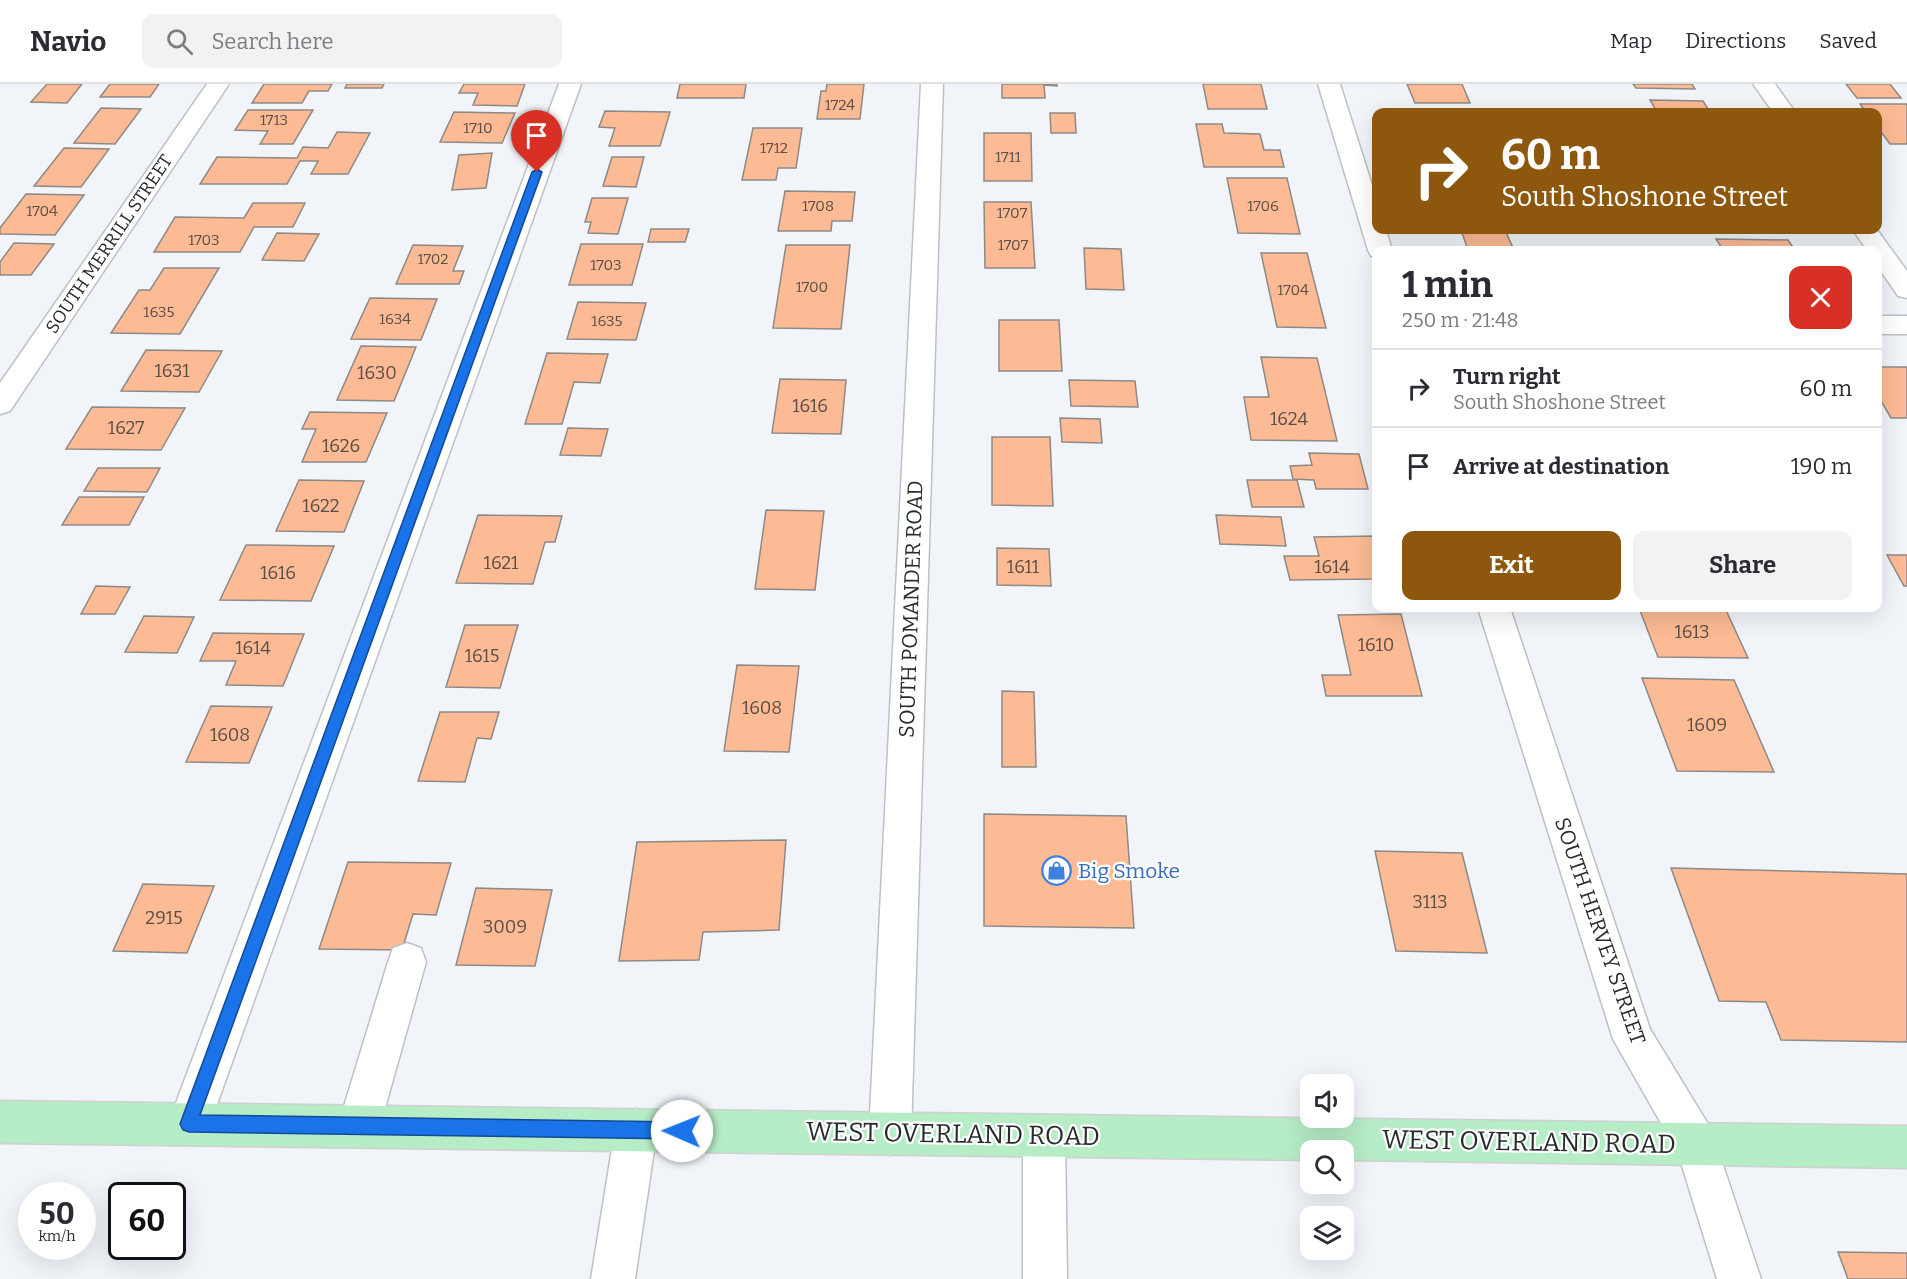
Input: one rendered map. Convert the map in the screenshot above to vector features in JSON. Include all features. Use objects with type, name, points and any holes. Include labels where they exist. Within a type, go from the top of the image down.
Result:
[{"type":"main road","name":"WEST OVERLAND ROAD","points":[[0,1122],[1907,1147]]},
{"type":"street","name":"SOUTH MERRILL STREET","points":[[0,404],[218,84]]},
{"type":"street","points":[[189,1124],[570,84]]},
{"type":"street","name":"SOUTH POMANDER ROAD","points":[[890,1134],[932,84]]},
{"type":"street","points":[[1329,84],[1372,224]]},
{"type":"street","points":[[1764,84],[1781,108]]},
{"type":"street","points":[[1882,254],[1907,290]]},
{"type":"street","points":[[1882,325],[1907,325]]},
{"type":"street","name":"SOUTH HERVEY STREET","points":[[1495,612],[1633,1039],[1696,1144],[1738,1279]]},
{"type":"street","points":[[359,1126],[407,962]]},
{"type":"street","points":[[613,1279],[636,1130]]},
{"type":"street","points":[[1044,1136],[1045,1279]]},
{"type":"building","points":[[47,84],[82,84],[67,103],[31,102]]},
{"type":"building","points":[[110,84],[159,84],[150,97],[100,97]]},
{"type":"building","points":[[264,84],[332,84],[328,91],[309,91],[302,103],[252,103]]},
{"type":"building","points":[[347,84],[384,84],[382,88],[345,88]]},
{"type":"building","points":[[464,84],[525,84],[517,106],[473,105],[478,93],[459,93]]},
{"type":"building","points":[[680,84],[746,84],[744,98],[677,98]]},
{"type":"building","points":[[827,84],[864,84],[860,119],[817,119],[821,91],[826,91]]},
{"type":"building","points":[[1002,84],[1057,84],[1057,86],[1044,85],[1045,98],[1002,98]]},
{"type":"building","points":[[1203,84],[1261,84],[1267,109],[1208,109]]},
{"type":"building","points":[[1407,84],[1462,84],[1470,103],[1415,103]]},
{"type":"building","points":[[1633,84],[1692,84],[1695,89],[1636,88]]},
{"type":"building","points":[[1846,84],[1890,84],[1901,98],[1857,98]]},
{"type":"building","points":[[1650,100],[1703,101],[1707,108],[1655,108]]},
{"type":"building","points":[[1860,104],[1907,104],[1907,144],[1890,144],[1882,133],[1882,108],[1863,108]]},
{"type":"building","points":[[101,108],[141,109],[115,144],[74,143]]},
{"type":"building","points":[[248,110],[313,110],[293,144],[260,144],[268,131],[235,130]]},
{"type":"building","points":[[605,111],[670,112],[660,146],[609,146],[615,128],[599,127]]},
{"type":"building","points":[[454,112],[515,113],[502,143],[440,142]]},
{"type":"building","points":[[1050,113],[1075,113],[1076,133],[1051,133]]},
{"type":"building","points":[[1196,124],[1222,124],[1224,133],[1260,134],[1264,150],[1280,150],[1284,167],[1204,167]]},
{"type":"building","points":[[753,128],[802,128],[796,168],[778,168],[776,180],[742,180]]},
{"type":"building","points":[[337,132],[370,133],[348,174],[311,174],[318,161],[300,161],[287,184],[200,184],[217,157],[297,158],[303,147],[328,148]]},
{"type":"building","points":[[984,133],[1031,133],[1032,181],[984,181]]},
{"type":"building","points":[[64,148],[109,149],[81,187],[34,186]]},
{"type":"building","points":[[492,153],[486,188],[452,190],[459,155]]},
{"type":"building","points":[[612,157],[644,157],[636,187],[603,186]]},
{"type":"building","points":[[1227,178],[1287,178],[1300,234],[1238,233]]},
{"type":"building","points":[[785,191],[855,192],[852,221],[832,221],[831,231],[778,231]]},
{"type":"building","points":[[26,194],[84,195],[55,235],[0,234],[0,228]]},
{"type":"building","points":[[592,198],[628,198],[618,234],[588,233],[591,222],[585,222]]},
{"type":"building","points":[[984,202],[1031,202],[1035,268],[985,268]]},
{"type":"building","points":[[253,203],[305,203],[293,227],[254,227],[240,252],[154,252],[175,217],[244,218]]},
{"type":"building","points":[[651,229],[689,229],[685,242],[648,242]]},
{"type":"building","points":[[277,233],[319,234],[304,261],[262,260]]},
{"type":"building","points":[[1462,234],[1507,234],[1512,246],[1467,246]]},
{"type":"building","points":[[1716,239],[1788,240],[1792,246],[1720,246]]},
{"type":"building","points":[[14,243],[54,244],[31,275],[0,275],[0,262]]},
{"type":"building","points":[[581,244],[643,244],[632,285],[569,285]]},
{"type":"building","points":[[413,245],[463,246],[453,271],[464,271],[459,284],[396,284]]},
{"type":"building","points":[[786,245],[850,245],[841,329],[773,328]]},
{"type":"building","points":[[1084,248],[1121,249],[1124,290],[1086,289]]},
{"type":"building","points":[[1261,253],[1307,253],[1326,328],[1277,327]]},
{"type":"building","points":[[164,268],[219,268],[180,334],[111,333],[139,290],[150,290]]},
{"type":"building","points":[[370,298],[437,299],[421,340],[351,339]]},
{"type":"building","points":[[578,302],[646,303],[636,340],[567,339]]},
{"type":"building","points":[[999,320],[1059,320],[1062,371],[999,371]]},
{"type":"building","points":[[361,346],[416,347],[394,401],[337,400]]},
{"type":"building","points":[[146,350],[222,351],[199,392],[121,391]]},
{"type":"building","points":[[547,353],[608,354],[600,383],[574,382],[562,424],[525,424]]},
{"type":"building","points":[[1261,357],[1317,358],[1337,441],[1251,440],[1244,397],[1269,397]]},
{"type":"building","points":[[1882,367],[1907,367],[1907,418],[1891,418],[1882,403]]},
{"type":"building","points":[[780,379],[846,380],[841,434],[772,433]]},
{"type":"building","points":[[1069,380],[1135,381],[1138,407],[1071,406]]},
{"type":"building","points":[[92,407],[185,408],[161,450],[66,449]]},
{"type":"building","points":[[310,412],[387,413],[366,462],[302,462],[316,429],[302,429]]},
{"type":"building","points":[[1060,418],[1100,419],[1102,443],[1062,442]]},
{"type":"building","points":[[568,428],[608,429],[601,456],[560,455]]},
{"type":"building","points":[[992,437],[1050,437],[1053,506],[992,505]]},
{"type":"building","points":[[1309,453],[1359,454],[1368,489],[1316,489],[1314,480],[1293,479],[1290,466],[1312,465]]},
{"type":"building","points":[[98,468],[160,468],[147,492],[84,491]]},
{"type":"building","points":[[299,480],[364,481],[344,532],[276,531]]},
{"type":"building","points":[[1247,480],[1297,480],[1304,507],[1252,507]]},
{"type":"building","points":[[79,497],[144,497],[129,525],[62,525]]},
{"type":"building","points":[[766,510],[824,511],[815,590],[755,589]]},
{"type":"building","points":[[478,515],[562,516],[555,542],[545,542],[533,584],[456,583]]},
{"type":"building","points":[[1216,515],[1281,517],[1286,546],[1220,544]]},
{"type":"building","points":[[1372,536],[1372,579],[1290,580],[1284,556],[1319,556],[1314,537]]},
{"type":"building","points":[[246,545],[334,546],[311,601],[220,600]]},
{"type":"building","points":[[997,548],[1049,549],[1051,586],[997,585]]},
{"type":"building","points":[[1887,555],[1907,555],[1907,586],[1904,586]]},
{"type":"building","points":[[96,586],[130,587],[115,614],[81,614]]},
{"type":"building","points":[[1641,612],[1727,612],[1748,658],[1658,657]]},
{"type":"building","points":[[1401,614],[1422,696],[1326,696],[1322,675],[1351,675],[1338,615]]},
{"type":"building","points":[[144,616],[194,617],[177,653],[125,652]]},
{"type":"building","points":[[465,625],[518,625],[500,688],[446,687]]},
{"type":"building","points":[[213,633],[304,634],[283,686],[226,685],[236,661],[200,661]]},
{"type":"building","points":[[737,665],[799,666],[789,752],[724,751]]},
{"type":"building","points":[[1642,678],[1734,680],[1774,772],[1677,771]]},
{"type":"building","points":[[1002,691],[1034,692],[1036,767],[1002,767]]},
{"type":"building","points":[[211,706],[272,707],[249,763],[186,762]]},
{"type":"building","points":[[440,712],[499,712],[491,739],[477,738],[465,782],[418,781]]},
{"type":"building","name":"Big Smoke","points":[[984,814],[1126,816],[1134,928],[984,926]]},
{"type":"building","points":[[786,840],[779,930],[703,932],[699,960],[619,961],[637,842]]},
{"type":"building","points":[[1375,851],[1462,853],[1487,953],[1396,951]]},
{"type":"building","points":[[348,862],[451,863],[436,915],[413,914],[402,950],[319,949]]},
{"type":"building","points":[[1671,868],[1907,874],[1907,1042],[1781,1040],[1766,1002],[1719,1001]]},
{"type":"building","points":[[143,884],[214,886],[187,953],[113,951]]},
{"type":"building","points":[[476,888],[552,890],[535,966],[456,965]]},
{"type":"building","points":[[1838,1252],[1907,1253],[1907,1279],[1848,1279]]},
{"type":"place","name":"Big Smoke","points":[[1057,871]]},
{"type":"route","points":[[537,172],[189,1124],[682,1131]]}]
